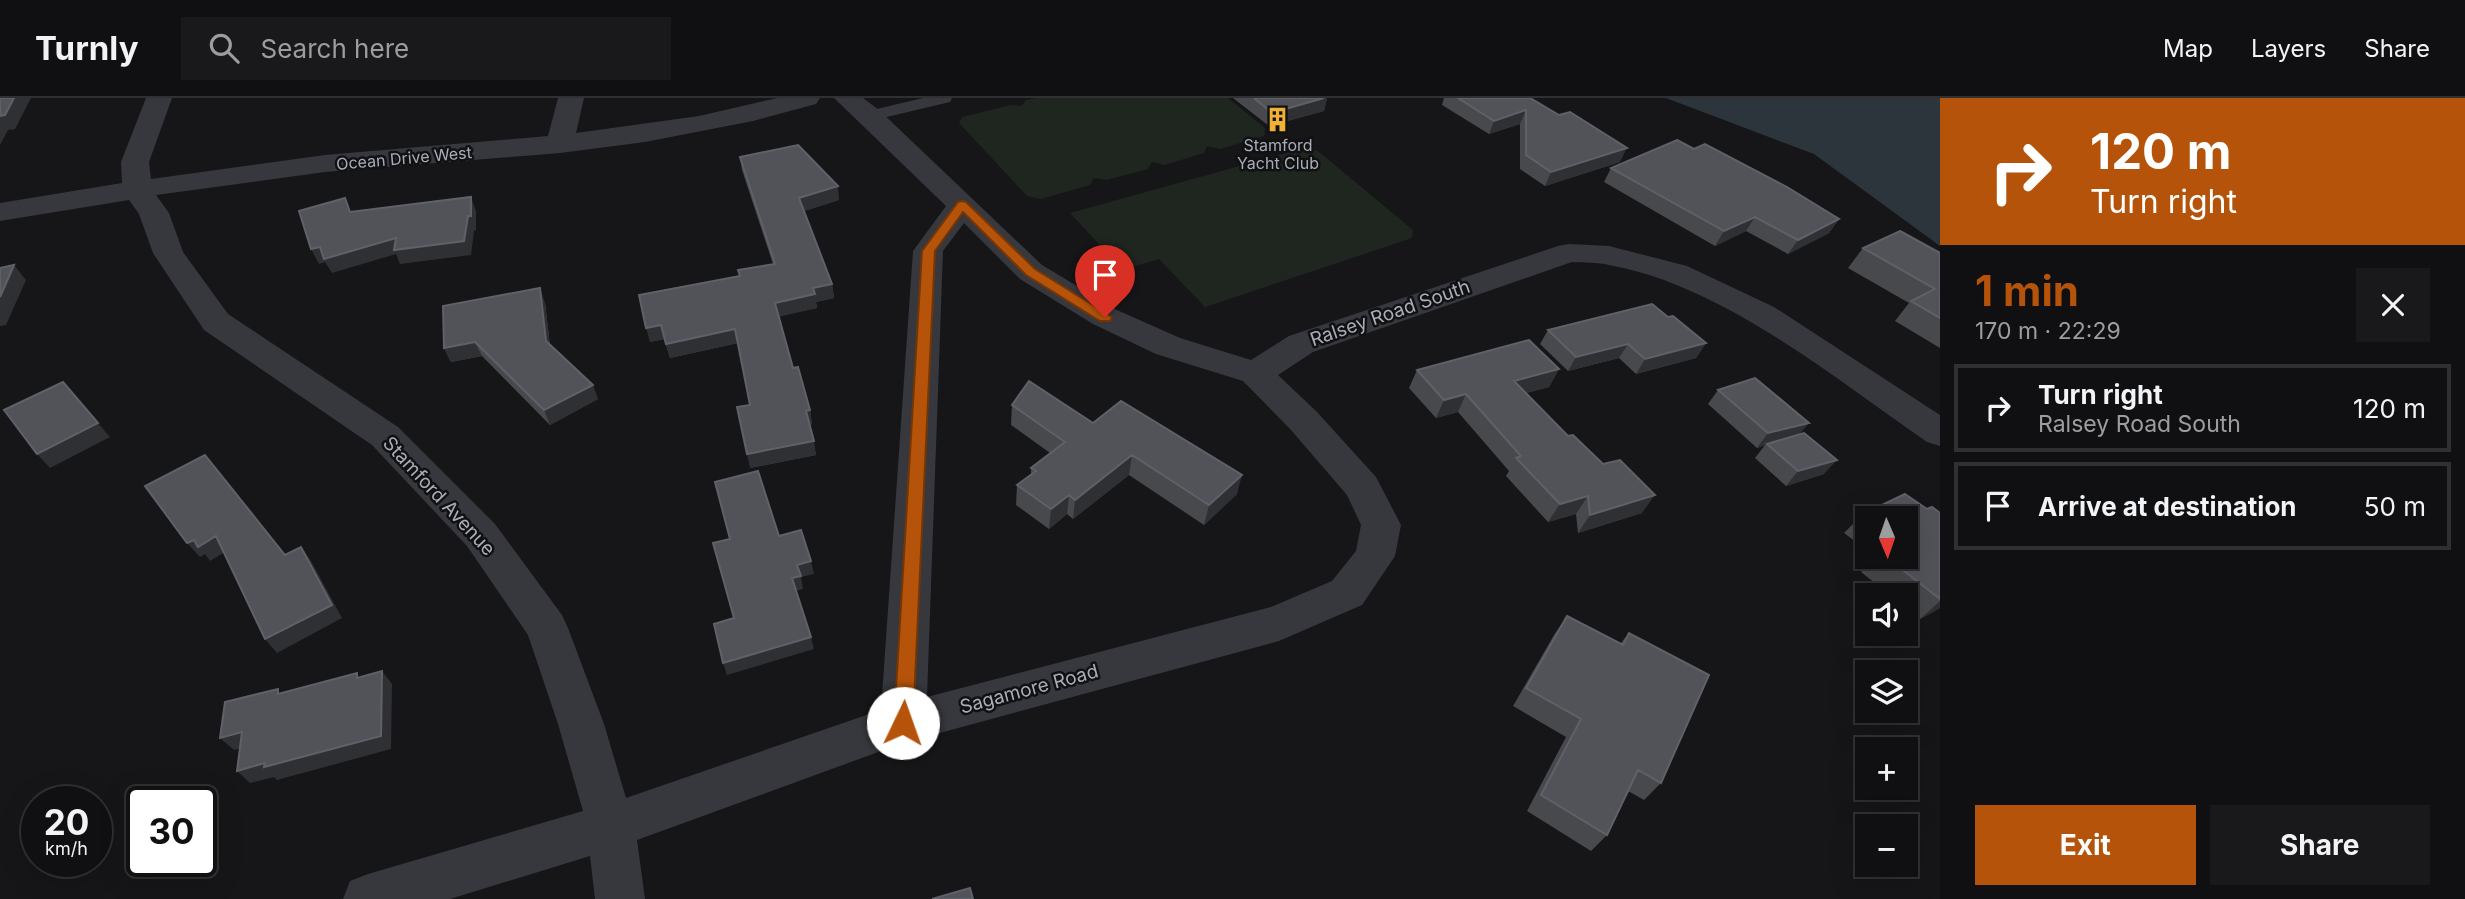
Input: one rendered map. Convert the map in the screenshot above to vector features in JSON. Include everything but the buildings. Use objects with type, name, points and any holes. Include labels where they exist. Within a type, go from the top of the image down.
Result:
[{"type":"street","points":[[137,190],[135,162],[159,98]]},
{"type":"street","points":[[560,145],[571,98]]},
{"type":"street","name":"Ocean Drive West","points":[[0,212],[137,190],[369,159],[560,145],[684,129],[743,117],[807,98]]},
{"type":"street","points":[[859,107],[1031,272],[1105,317],[1168,346],[1255,373]]},
{"type":"street","name":"Stamford Avenue","points":[[137,190],[154,213],[168,253],[216,322],[384,436],[481,535],[547,628],[581,724],[611,826],[620,899]]},
{"type":"street","points":[[903,723],[928,251],[962,205]]},
{"type":"street","name":"Ralsey Road South","points":[[1255,373],[1301,344],[1569,253],[1609,255],[1676,272],[1762,313],[1940,432]]},
{"type":"street","name":"Sagamore Road","points":[[369,899],[611,826],[903,723],[1279,623],[1347,593],[1375,556],[1381,525],[1363,487],[1304,421],[1255,373]]},
{"type":"lane","points":[[859,107],[944,98]]},
{"type":"shaded area","points":[[1228,98],[1265,128],[1264,136],[1220,149],[1207,146],[1204,153],[1165,165],[1152,162],[1148,169],[1107,180],[1094,178],[1090,185],[1041,199],[1027,196],[959,123],[962,117],[1011,105],[1022,106],[1026,100]]},
{"type":"shaded area","points":[[1666,98],[1940,98],[1940,246],[1814,154]]},
{"type":"shaded area","points":[[1304,148],[1318,151],[1413,230],[1412,238],[1205,307],[1159,259],[1123,270],[1070,213]]},
{"type":"place","name":"Stamford Yacht Club","points":[[1278,119]]},
{"type":"route","points":[[903,723],[928,251],[962,205],[1031,272],[1105,317]]}]
